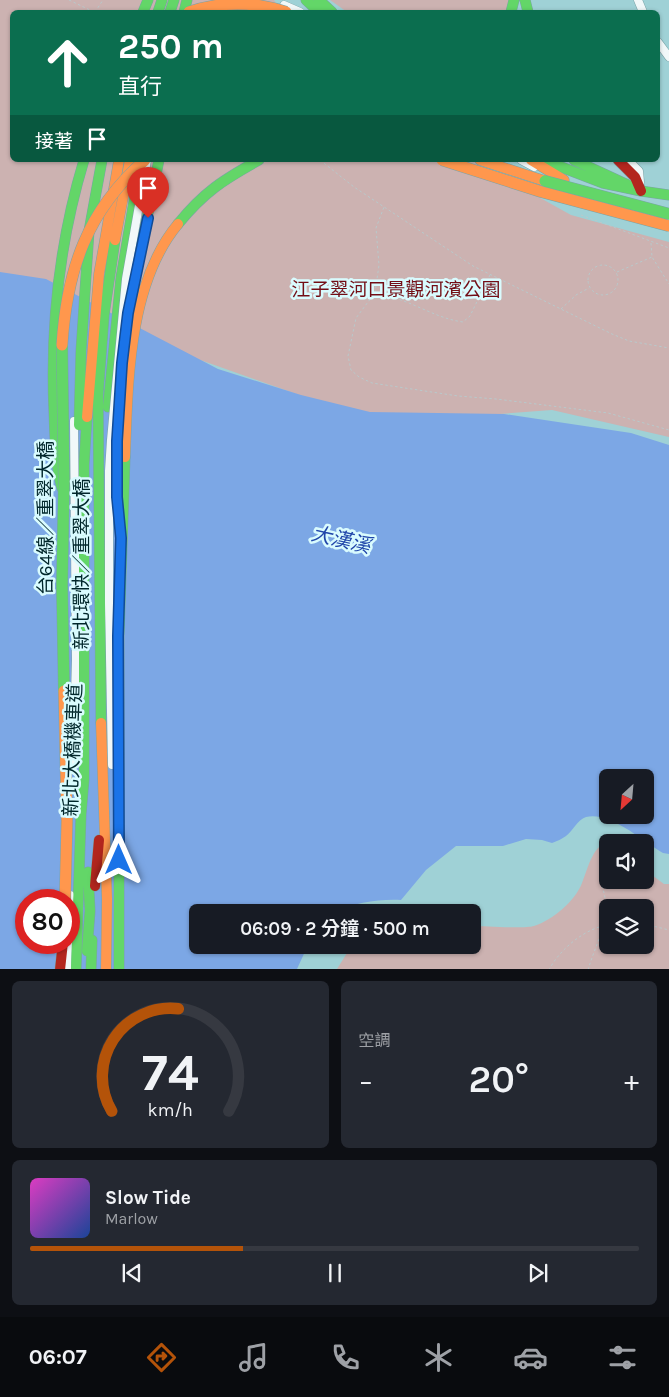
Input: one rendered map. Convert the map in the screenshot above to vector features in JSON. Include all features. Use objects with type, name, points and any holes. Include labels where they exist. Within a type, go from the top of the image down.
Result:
[{"type":"main road","points":[[306,0],[317,10]]},
{"type":"main road","points":[[319,0],[330,10]]},
{"type":"main road","points":[[196,10],[216,4],[239,2],[260,4],[280,10]]},
{"type":"main road","points":[[64,496],[57,469],[53,338],[58,278],[65,235],[76,184],[83,162]]},
{"type":"main road","points":[[84,464],[78,440],[81,351],[89,230],[102,162]]},
{"type":"main road","name":"新北環快／重翠大橋","points":[[76,969],[81,814],[84,779],[84,464],[90,363],[99,274],[119,162]]},
{"type":"main road","name":"新北環快／重翠大橋","points":[[106,969],[108,871],[102,790],[99,471],[97,442],[102,352],[111,268],[130,162]]},
{"type":"main road","points":[[99,471],[105,441],[121,278],[141,162]]},
{"type":"main road","name":"台64線／重翠大橋","points":[[65,889],[65,674],[62,585],[65,311],[71,277],[82,244],[95,218],[111,194],[144,162]]},
{"type":"main road","points":[[121,538],[117,497],[117,450],[122,363],[128,313],[159,162]]},
{"type":"main road","points":[[119,969],[118,636],[127,415],[134,340],[142,295],[155,260],[171,232],[194,204],[221,181],[255,162]]},
{"type":"main road","points":[[464,162],[542,169],[669,214]]},
{"type":"main road","points":[[494,162],[582,177],[619,188],[669,195]]},
{"type":"main road","points":[[507,162],[545,179],[564,180]]},
{"type":"main road","points":[[578,162],[641,191]]},
{"type":"main road","points":[[620,162],[636,177],[641,191],[638,209]]},
{"type":"main road","points":[[542,169],[595,195],[669,218]]},
{"type":"main road","points":[[542,169],[669,227]]},
{"type":"main road","points":[[638,209],[660,225],[669,227]]},
{"type":"main road","points":[[84,779],[90,911],[85,969]]},
{"type":"main road","points":[[91,969],[102,790]]},
{"type":"main road","points":[[60,969],[62,954]]},
{"type":"street","points":[[181,10],[193,4],[209,0]]},
{"type":"street","points":[[268,0],[295,10]]},
{"type":"street","points":[[660,45],[669,57]]},
{"type":"street","name":"新北大橋機車道","points":[[68,969],[76,660],[74,407],[76,350],[84,230],[97,162]]},
{"type":"street","name":"新北大橋機車道","points":[[114,969],[115,914],[109,603],[109,471],[126,279],[146,162]]},
{"type":"street","points":[[526,162],[542,169]]},
{"type":"street","points":[[615,162],[641,191]]},
{"type":"street","points":[[630,162],[639,171],[641,191]]},
{"type":"path","points":[[69,0],[90,10]]},
{"type":"path","points":[[323,162],[354,187],[490,275],[560,310],[629,341],[669,348]]},
{"type":"path","points":[[384,207],[376,228],[379,265],[374,294],[356,318],[348,356],[351,370],[359,377],[372,382],[458,396],[608,413],[669,430]]},
{"type":"path","points":[[651,242],[652,257],[669,284]]},
{"type":"path","points":[[616,273],[652,257]]},
{"type":"path","points":[[606,265],[616,273],[617,285],[608,294],[600,294],[590,287],[589,275],[594,268],[606,265]]},
{"type":"path","points":[[374,294],[391,295],[450,320],[463,322],[470,316],[490,275]]},
{"type":"path","points":[[560,310],[576,295],[590,287]]},
{"type":"path","points":[[654,926],[669,930]]},
{"type":"path","points":[[550,969],[565,949],[587,932],[599,927]]},
{"type":"path","points":[[588,969],[599,939]]},
{"type":"green space","name":"江子翠河口景觀河濱公園","points":[[0,0],[274,0],[280,10],[10,10],[10,162],[476,162],[571,215],[669,242],[669,437],[552,410],[378,423],[189,356],[0,280]]},
{"type":"green space","points":[[330,0],[511,0],[508,10],[344,10]]},
{"type":"green space","points":[[599,847],[599,889],[654,889],[654,877],[664,884],[669,884],[669,969],[337,969],[346,954],[481,954],[481,926],[534,926],[556,915],[579,890]]},
{"type":"water","name":"大漢溪","points":[[0,272],[46,279],[218,369],[301,395],[370,412],[504,414],[631,433],[669,445],[669,854],[663,853],[654,847],[654,834],[634,834],[618,824],[654,824],[654,769],[599,769],[599,817],[586,817],[561,839],[552,843],[526,839],[503,846],[456,846],[426,870],[401,900],[358,904],[189,904],[189,954],[304,954],[297,969],[0,969]]},
{"type":"traffic: fast","points":[[144,10],[148,0]]},
{"type":"traffic: fast","points":[[159,10],[162,0]]},
{"type":"traffic: fast","points":[[171,10],[174,0]]},
{"type":"traffic: fast","points":[[184,10],[187,0]]},
{"type":"traffic: fast","points":[[306,0],[317,10]]},
{"type":"traffic: fast","points":[[319,0],[330,10]]},
{"type":"traffic: fast","points":[[512,10],[514,0]]},
{"type":"traffic: fast","points":[[525,0],[528,10]]},
{"type":"traffic: fast","points":[[62,488],[57,460],[55,431],[53,380],[55,316],[62,254],[75,191],[83,162]]},
{"type":"traffic: fast","points":[[79,425],[81,351],[89,231],[102,162]]},
{"type":"traffic: fast","points":[[108,407],[121,278],[141,162]]},
{"type":"traffic: fast","points":[[125,341],[137,267],[159,162]]},
{"type":"traffic: fast","points":[[178,224],[206,195],[256,162]]},
{"type":"traffic: fast","points":[[548,162],[603,183],[641,191]]},
{"type":"traffic: fast","points":[[578,162],[641,191],[669,195]]},
{"type":"traffic: fast","points":[[545,181],[669,214]]},
{"type":"traffic: fast","points":[[101,723],[98,395],[104,315],[115,240]]},
{"type":"traffic: fast","points":[[62,345],[64,691]]},
{"type":"traffic: fast","points":[[76,969],[81,814],[84,779],[84,464],[87,417]]},
{"type":"traffic: fast","points":[[119,969],[119,636],[125,457]]},
{"type":"traffic: fast","points":[[87,951],[90,911],[88,872]]},
{"type":"traffic: fast","points":[[91,969],[92,940]]},
{"type":"traffic: slow","points":[[195,10],[225,4],[250,4],[280,10]]},
{"type":"traffic: slow","points":[[87,417],[99,274],[119,162]]},
{"type":"traffic: slow","points":[[115,240],[130,162]]},
{"type":"traffic: slow","points":[[62,345],[69,291],[84,243],[108,200],[125,179],[143,162]]},
{"type":"traffic: slow","points":[[448,162],[542,192],[669,226]]},
{"type":"traffic: slow","points":[[486,162],[545,181]]},
{"type":"traffic: slow","points":[[534,162],[564,180]]},
{"type":"traffic: slow","points":[[125,457],[130,366],[140,304],[149,275],[161,248],[178,224]]},
{"type":"traffic: slow","points":[[64,691],[67,821],[65,889]]},
{"type":"traffic: slow","points":[[101,723],[107,899],[106,969]]},
{"type":"traffic: jam","points":[[620,162],[635,177],[641,191]]},
{"type":"traffic: jam","points":[[95,886],[99,840]]},
{"type":"traffic: jam","points":[[60,969],[62,954]]},
{"type":"route","points":[[119,860],[118,636],[121,538],[117,497],[117,441],[122,363],[128,313],[148,218]]}]
